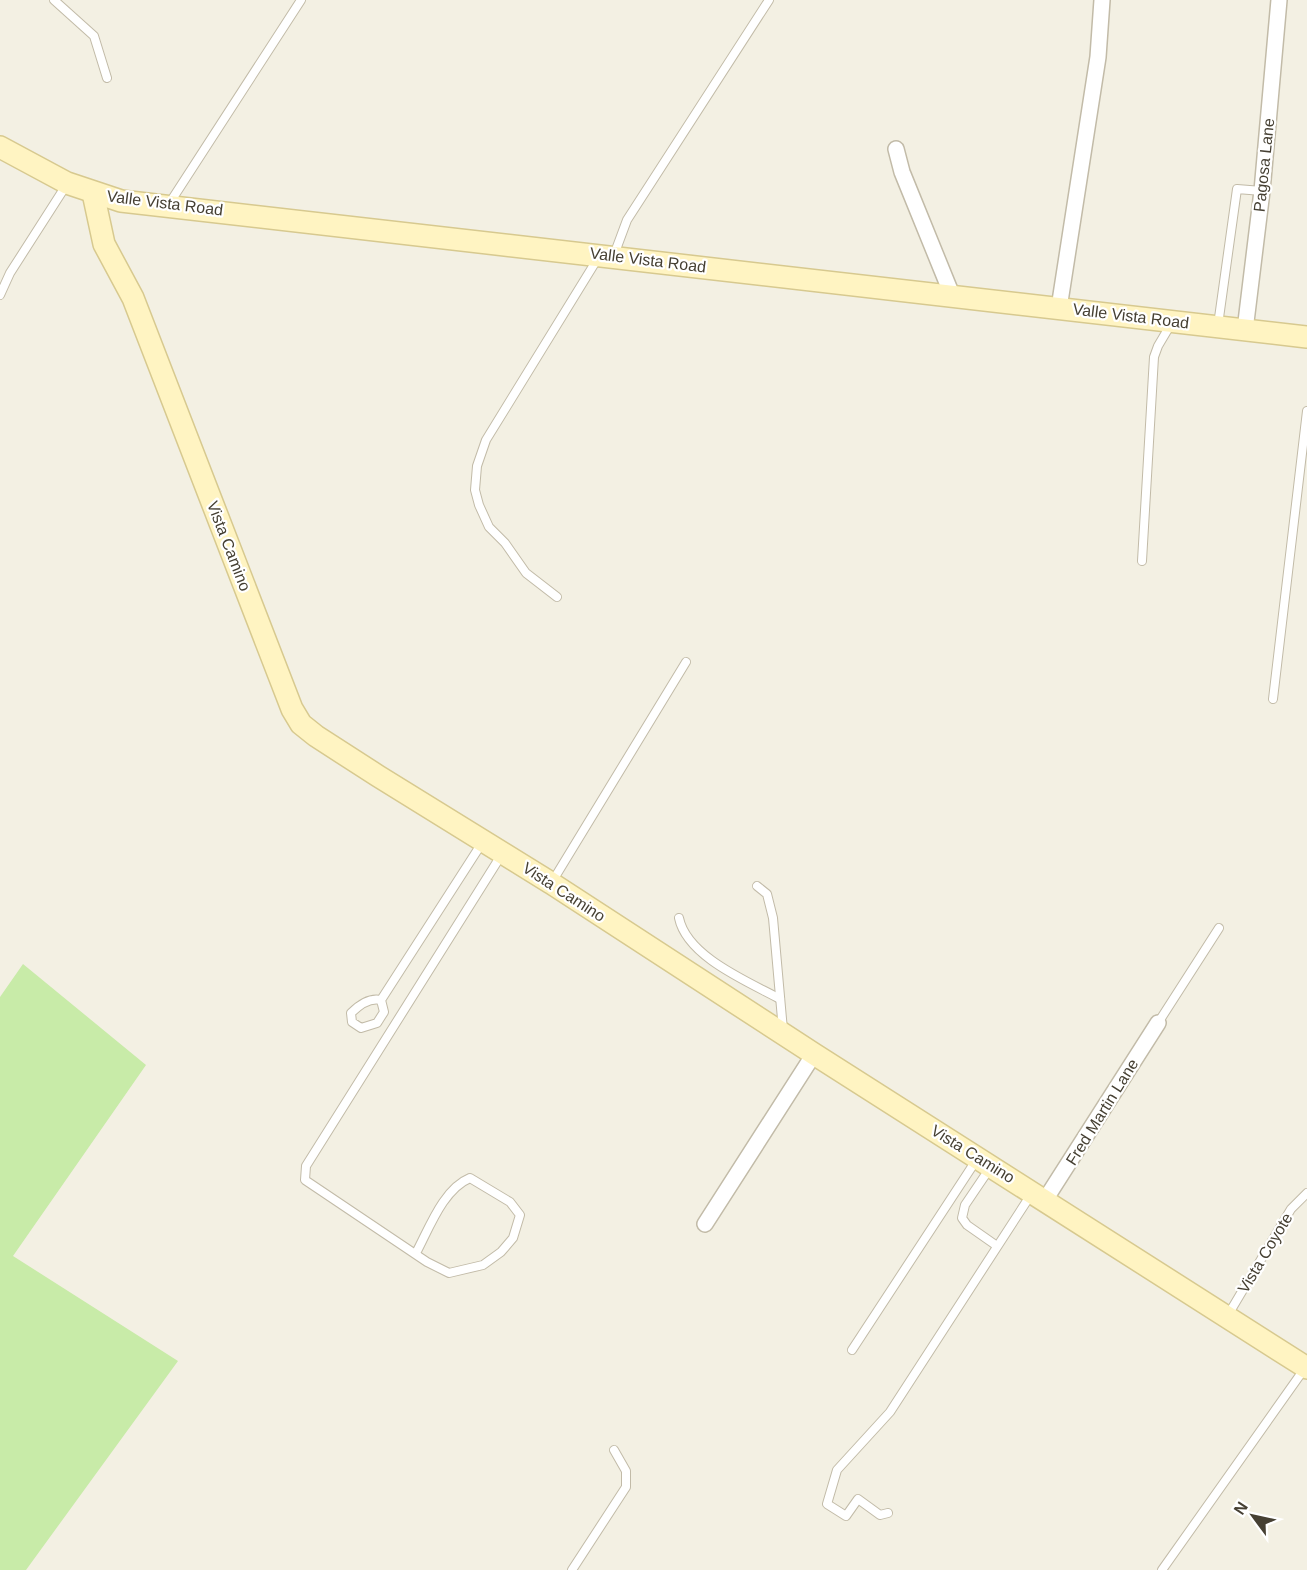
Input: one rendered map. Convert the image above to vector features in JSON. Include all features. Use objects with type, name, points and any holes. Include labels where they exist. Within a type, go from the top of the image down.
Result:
[{"type":"street","points":[[1059,308],[1098,57],[1102,0]]},
{"type":"street","name":"Pagosa Lane","points":[[1245,330],[1262,191],[1279,0]]},
{"type":"street","name":"Valle Vista Road","points":[[0,147],[67,183],[121,201],[1307,337]]},
{"type":"street","points":[[896,149],[902,172],[952,295]]},
{"type":"street","name":"Vista Camino","points":[[93,193],[104,244],[133,298],[292,709],[301,724],[378,776],[552,883],[814,1054],[1306,1367]]},
{"type":"street","name":"Fred Martin Lane","points":[[1039,1196],[1158,1023]]},
{"type":"street","points":[[705,1224],[814,1054]]},
{"type":"lane","points":[[54,0],[94,36],[107,78]]},
{"type":"lane","points":[[168,206],[301,0]]},
{"type":"lane","points":[[557,597],[526,573],[505,543],[489,527],[475,490],[477,466],[486,440],[769,0]]},
{"type":"lane","points":[[0,295],[10,273],[67,183]]},
{"type":"lane","points":[[1218,326],[1236,189],[1262,191]]},
{"type":"lane","points":[[1142,561],[1154,357],[1158,345],[1173,321]]},
{"type":"lane","points":[[1274,699],[1307,411]]},
{"type":"lane","points":[[552,883],[686,662]]},
{"type":"lane","points":[[381,1000],[368,1001],[358,1007],[351,1013],[352,1022],[361,1028],[377,1023],[384,1012],[381,1000],[483,841]]},
{"type":"lane","points":[[416,1253],[446,1198],[461,1182],[470,1178],[510,1202],[520,1215],[513,1238],[501,1252],[483,1264],[449,1273],[416,1253],[305,1180],[306,1166],[502,853]]},
{"type":"lane","points":[[757,886],[767,894],[773,918],[783,1034]]},
{"type":"lane","points":[[680,918],[690,942],[709,958],[780,999]]},
{"type":"lane","points":[[1158,1023],[1219,928]]},
{"type":"lane","points":[[985,1162],[965,1205],[962,1218],[997,1246]]},
{"type":"lane","points":[[852,1350],[985,1162]]},
{"type":"lane","name":"Vista Coyote","points":[[1227,1317],[1291,1209],[1307,1193]]},
{"type":"lane","points":[[888,1513],[880,1515],[858,1499],[846,1516],[827,1504],[837,1470],[890,1412],[997,1246],[1039,1196]]},
{"type":"lane","points":[[1162,1570],[1306,1367]]},
{"type":"lane","points":[[572,1570],[626,1487],[626,1471],[614,1450]]},
{"type":"green space","points":[[23,964],[146,1065],[13,1256],[178,1361],[26,1570],[0,1570],[0,997]]}]
